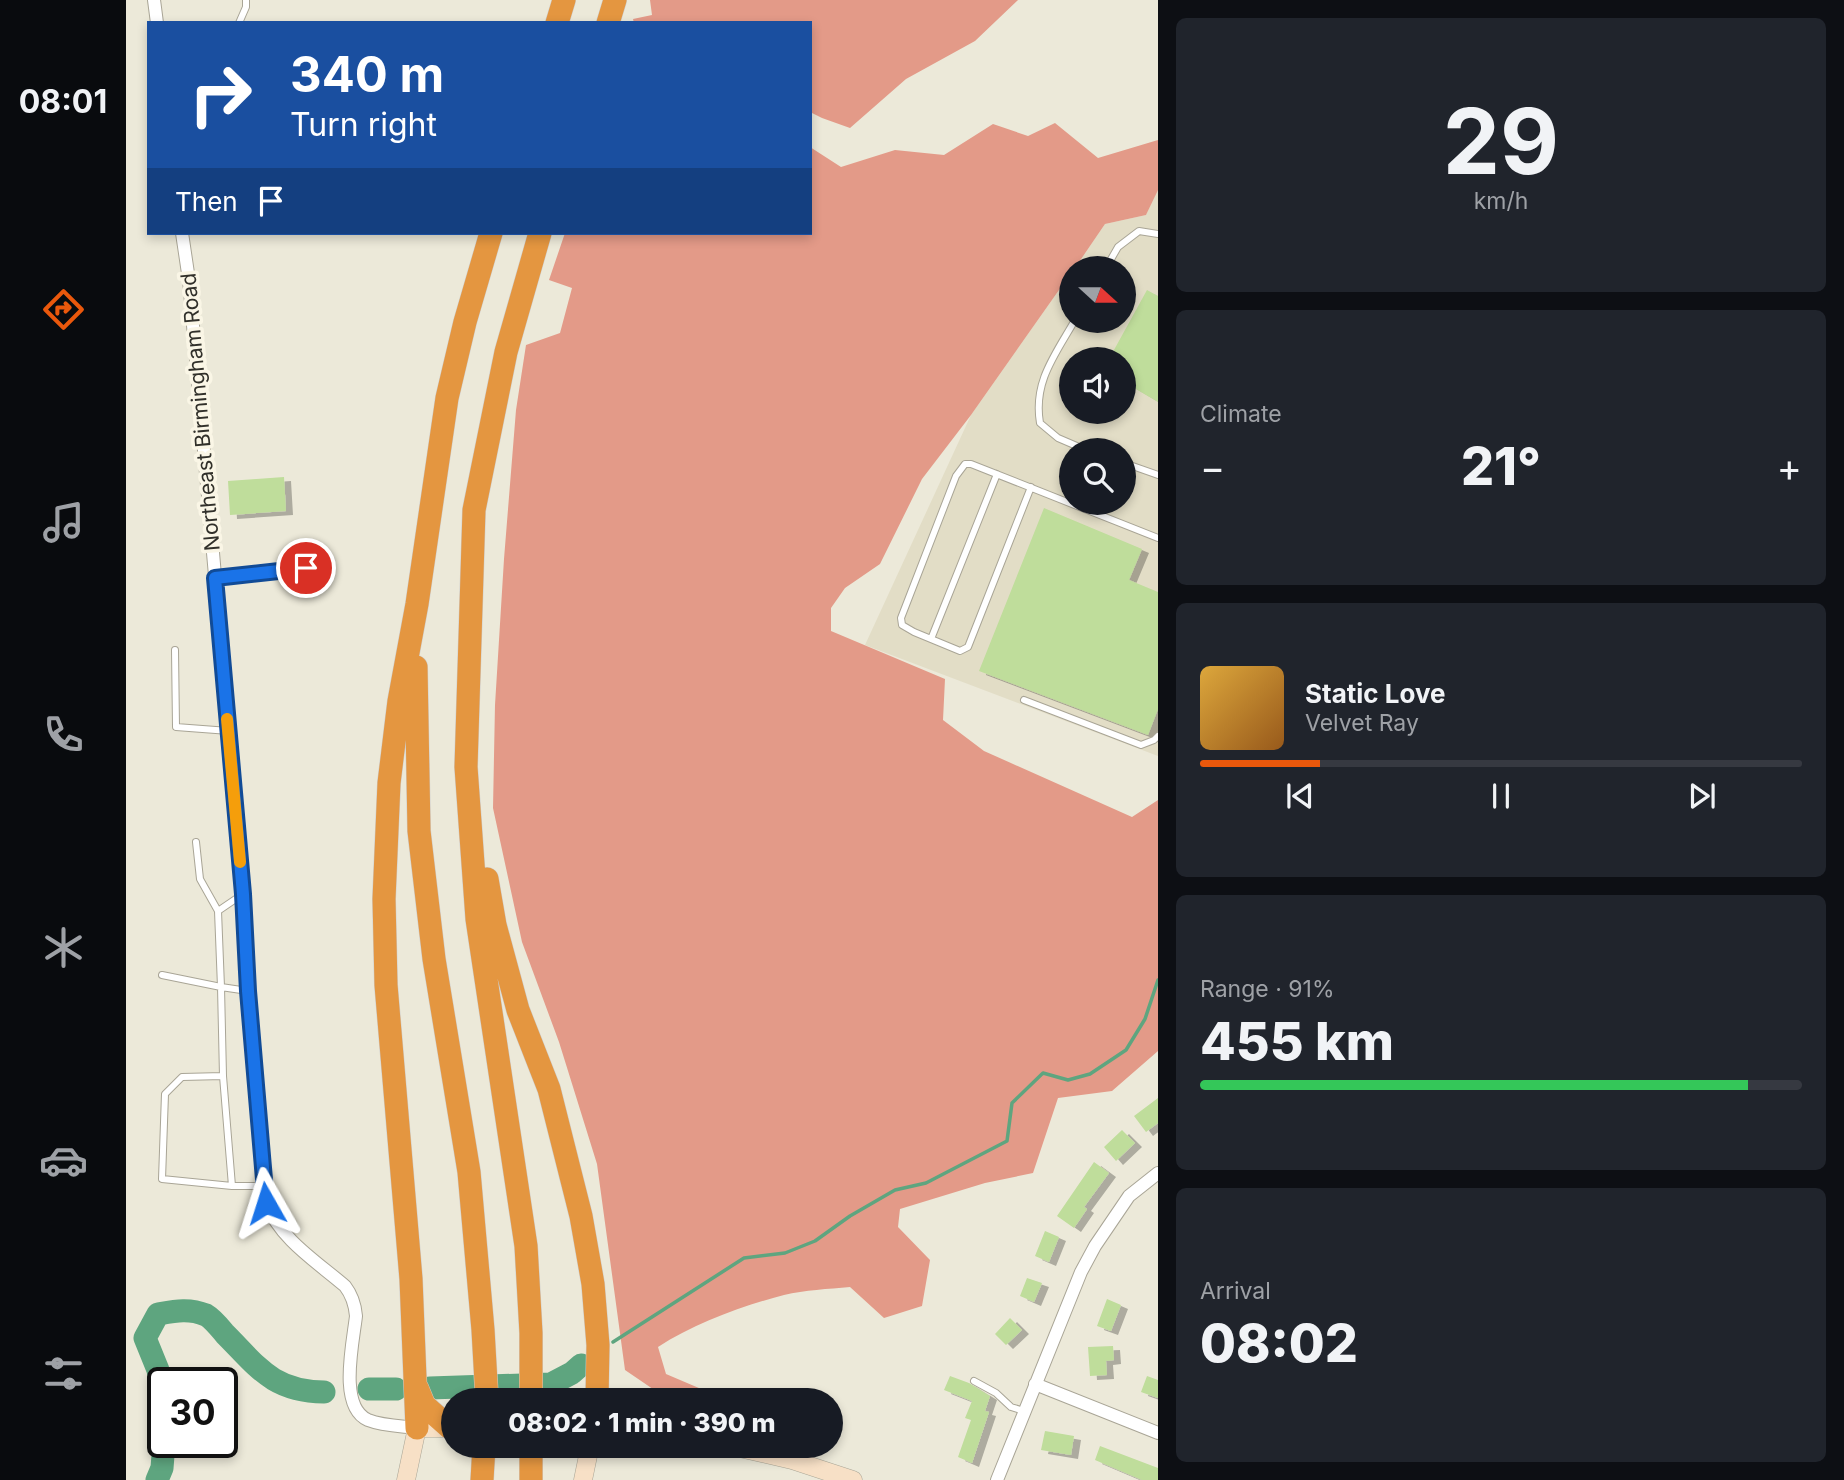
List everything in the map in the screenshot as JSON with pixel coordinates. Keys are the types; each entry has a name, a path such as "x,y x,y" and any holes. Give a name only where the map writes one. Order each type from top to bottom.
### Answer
{"highway":[{"path":"558,21 564,0"},
{"path":"609,21 615,0"},
{"path":"417,1427 411,1279 389,1034 384,899 390,783 399,701 417,604 447,398 465,322 490,235"},
{"path":"531,1388 526,1247 477,919 466,768 474,510 506,352 539,235"},
{"path":"417,604 419,831 434,959 469,1172 486,1388"},
{"path":"466,768 495,925 518,1010 549,1089 581,1216 595,1308 597,1388"},
{"path":"416,1385 424,1405 441,1419"}],"main road":[{"path":"406,1480 417,1427 441,1428"},
{"path":"583,1480 588,1458"},
{"path":"783,1458 853,1480"}],"street":[{"path":"155,0 157,21"},
{"name":"Northeast Birmingham Road","path":"182,235 229,731 266,1203 276,1225 289,1239 351,1293 356,1316 351,1403 361,1416 368,1420 417,1427"},
{"path":"997,1480 1069,1297 1095,1246 1129,1196 1158,1173"},
{"path":"1035,1384 1158,1433"}],"lane":[{"path":"240,21 246,0"},
{"path":"1113,256 1118,247 1139,231 1158,234"},
{"path":"1059,438 1040,423 1037,404 1040,386 1068,333"},
{"path":"1031,488 968,647 960,651 902,625 901,618 956,476 965,464 971,464 1158,538"},
{"path":"1136,467 1158,475"},
{"path":"931,639 997,474"},
{"path":"215,578 306,568"},
{"path":"175,650 176,727 229,731"},
{"path":"1024,700 1141,745 1158,736"},
{"path":"196,842 200,879 218,911 223,1076 232,1186"},
{"path":"218,911 243,894"},
{"path":"162,975 248,991"},
{"path":"223,1076 182,1077 165,1094 162,1179 232,1186 265,1186"},
{"path":"974,1381 996,1393 1011,1407 1024,1411"}],"shaded area":[{"path":"650,0 1018,0 975,41 906,79 850,128 812,113 812,21 634,21 652,15"},
{"path":"1055,123 1098,158 1158,140 1158,190 1146,215 1105,224 1083,256 1059,256 1059,290 971,415 922,479 880,564 845,588 831,608 831,631 945,679 943,720 984,751 1132,817 1158,800 1158,1051 1112,1091 1058,1098 1033,1173 985,1183 900,1209 898,1227 930,1260 922,1306 884,1318 850,1287 792,1293 768,1299 703,1323 658,1347 666,1374 699,1388 651,1388 625,1370 597,1164 559,1042 522,942 493,808 495,705 504,559 516,410 526,345 560,333 572,288 549,280 564,235 812,235 812,148 841,167 895,150 944,155 993,124 1028,136"},
{"path":"1158,189 1158,756 865,645 971,415 1059,290 1059,333 1136,333 1136,256 1083,256 1105,224 1146,215"}],"building":[{"path":"1147,290 1158,296 1158,402 1136,389 1136,347 1116,347 1123,333 1136,333 1136,310"},
{"path":"284,477 286,511 230,515 228,481"},
{"path":"1044,508 1142,549 1129,580 1158,592 1158,709 1148,735 979,671"},
{"path":"1158,1098 1158,1123 1146,1132 1134,1116"},
{"path":"1122,1130 1135,1143 1116,1161 1104,1147"},
{"path":"1094,1162 1109,1173 1084,1207 1087,1209 1074,1228 1057,1216"},
{"path":"1045,1231 1059,1237 1049,1262 1035,1256"},
{"path":"1027,1278 1042,1283 1034,1302 1020,1296"},
{"path":"1107,1299 1121,1305 1111,1331 1097,1326"},
{"path":"1010,1318 1022,1330 1006,1345 995,1334"},
{"path":"1113,1346 1114,1360 1106,1361 1107,1375 1090,1376 1088,1347"},
{"path":"950,1376 969,1383 990,1396 985,1411 989,1412 972,1463 958,1457 971,1420 965,1418 972,1401 944,1390"},
{"path":"1147,1376 1158,1380 1158,1398 1141,1392"},
{"path":"1045,1431 1074,1436 1071,1455 1041,1450"},
{"path":"1100,1446 1158,1468 1158,1480 1142,1480 1095,1460"}],"waterway":[{"path":"613,1342 744,1258 785,1253 815,1241 850,1216 895,1190 926,1183 1007,1141 1012,1103 1043,1073 1068,1080 1090,1074 1126,1050 1145,1019 1158,980"},
{"path":"157,1367 145,1338 158,1314 194,1311 214,1321 267,1375 291,1387 324,1392"},
{"path":"430,1388 551,1384 581,1365"},
{"path":"369,1389 396,1389"},
{"path":"157,1480 163,1458"}],"slow traffic":[{"path":"227,719 240,862"}],"route":[{"path":"266,1203 248,991 243,894 215,578 306,568"}]}
